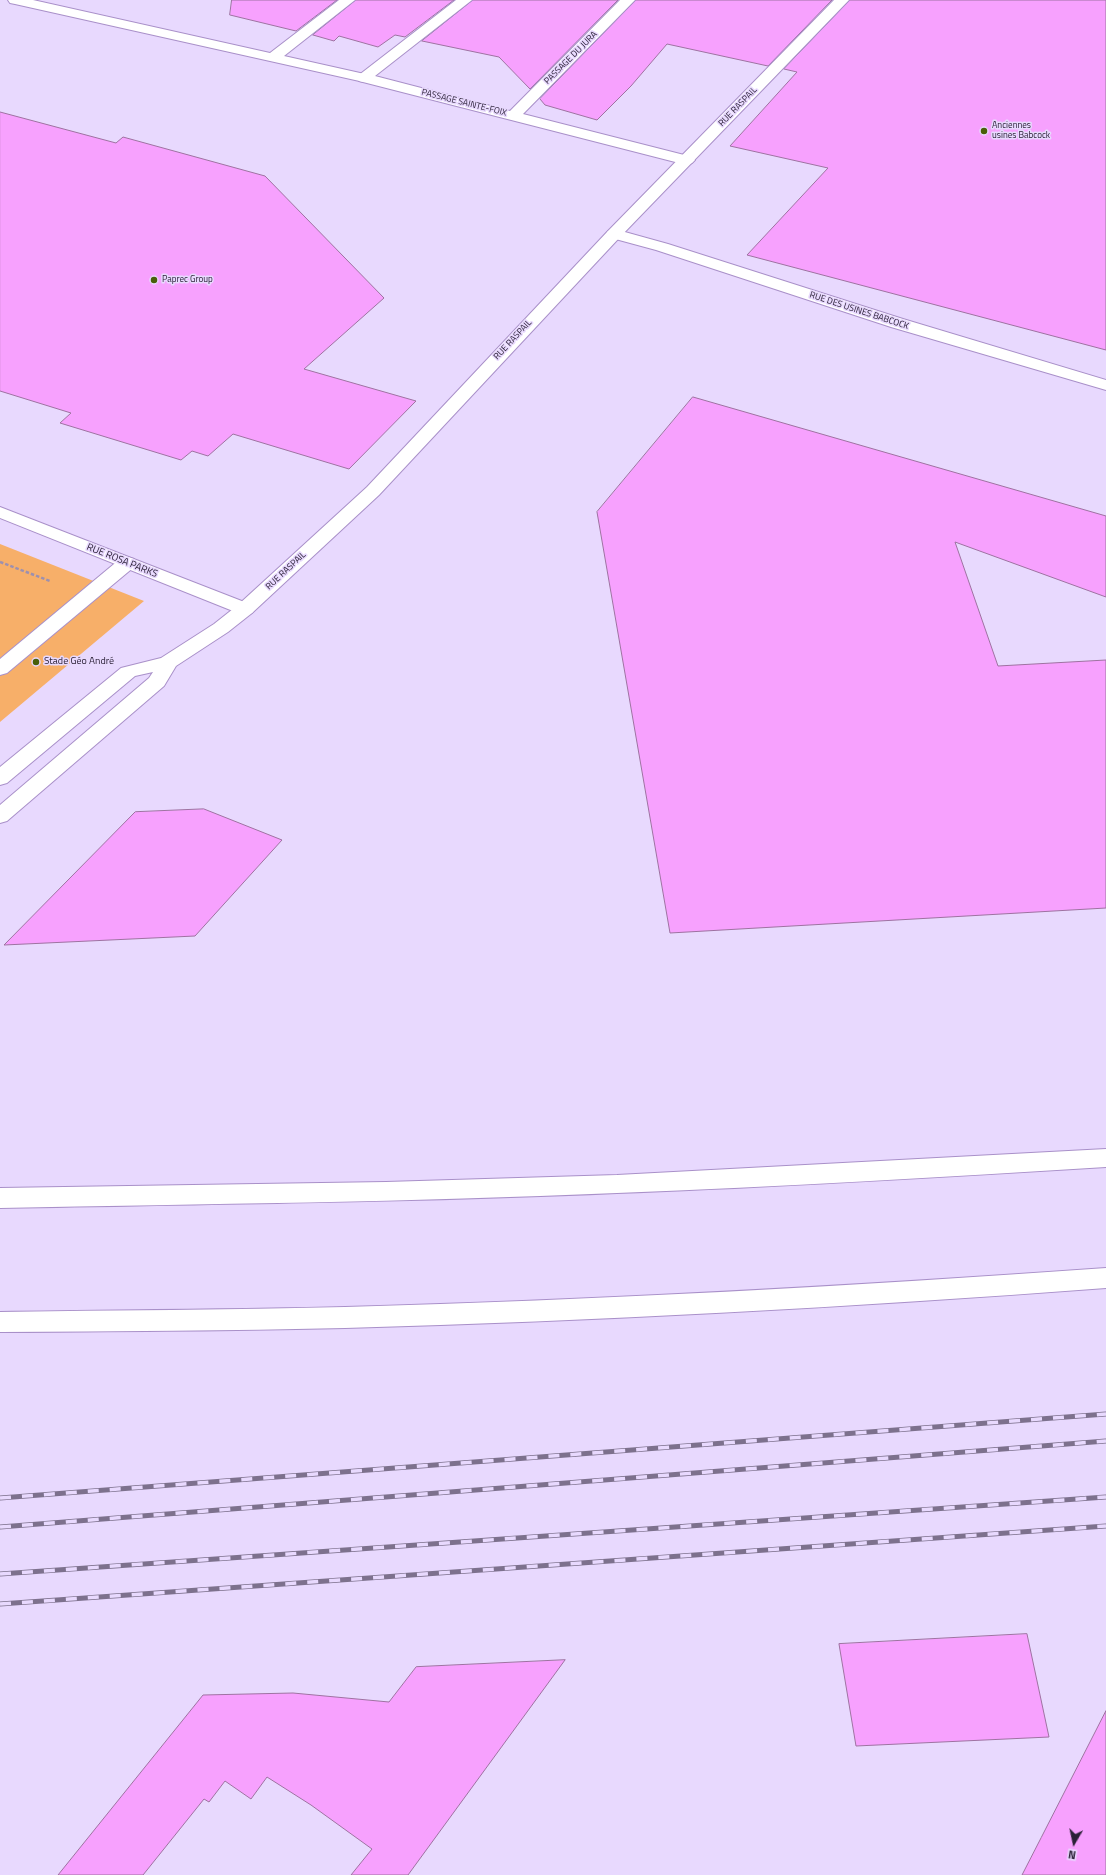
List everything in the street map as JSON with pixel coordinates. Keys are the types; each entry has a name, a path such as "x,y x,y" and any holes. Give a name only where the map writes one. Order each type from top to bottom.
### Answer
{"main road":[{"name":"PASSAGE SAINTE-FOIX","path":"15,0 364,78 687,160"},
{"path":"272,58 348,0"},
{"path":"364,78 465,0"},
{"name":"PASSAGE DU JURA","path":"513,116 628,0"},
{"name":"RUE RASPAIL","path":"168,662 221,628 245,609 372,490 614,234 842,0"},
{"name":"RUE DES USINES BABCOCK","path":"614,234 662,247 897,323 1106,385"},
{"name":"RUE ROSA PARKS","path":"0,512 245,609"},
{"path":"0,669 127,563"},
{"path":"0,778 128,672 168,662"},
{"path":"0,816 157,682 168,662"},
{"path":"0,1198 290,1194 615,1184 936,1169 1106,1158"},
{"path":"0,1322 240,1320 599,1308 953,1290 1106,1278"}],"path":[{"path":"0,562 87,596"}],"shaded area":[{"name":"Stade Géo André","path":"0,544 144,601 0,722"}],"building":[{"path":"232,0 337,0 296,31 230,15"},
{"path":"356,0 454,0 405,37 395,35 378,47 339,36 334,41 313,35"},
{"path":"473,0 618,0 530,89 499,57 422,41"},
{"path":"636,0 832,0 768,66 667,44 631,86 597,120 545,105 540,99"},
{"name":"Anciennes usines Babcock","path":"850,0 1106,0 1106,350 747,255 828,168 730,146 797,72 784,69"},
{"name":"Paprec Group","path":"0,112 116,143 123,137 265,176 384,298 304,369 416,401 349,469 233,434 208,456 192,451 181,460 60,423 71,413 0,391"},
{"path":"693,397 1106,516 1106,597 955,542 998,666 1106,660 1106,908 670,933 597,512"},
{"path":"204,809 282,840 195,936 4,945 135,812"},
{"path":"1027,1634 1049,1737 856,1746 839,1644"},
{"path":"565,1660 408,1875 351,1875 372,1849 311,1805 267,1777 251,1799 225,1781 209,1802 204,1799 143,1875 58,1875 203,1695 293,1693 389,1702 416,1667"},
{"path":"1106,1711 1106,1875 1022,1875 1041,1838"}],"railway":[{"path":"0,1498 1106,1414"},
{"path":"0,1527 1106,1441"},
{"path":"0,1574 1106,1497"},
{"path":"0,1604 1106,1526"}],"place":[{"name":"Anciennes usines Babcock","path":"984,131"},
{"name":"Paprec Group","path":"154,280"},
{"name":"Stade Géo André","path":"36,662"}]}
